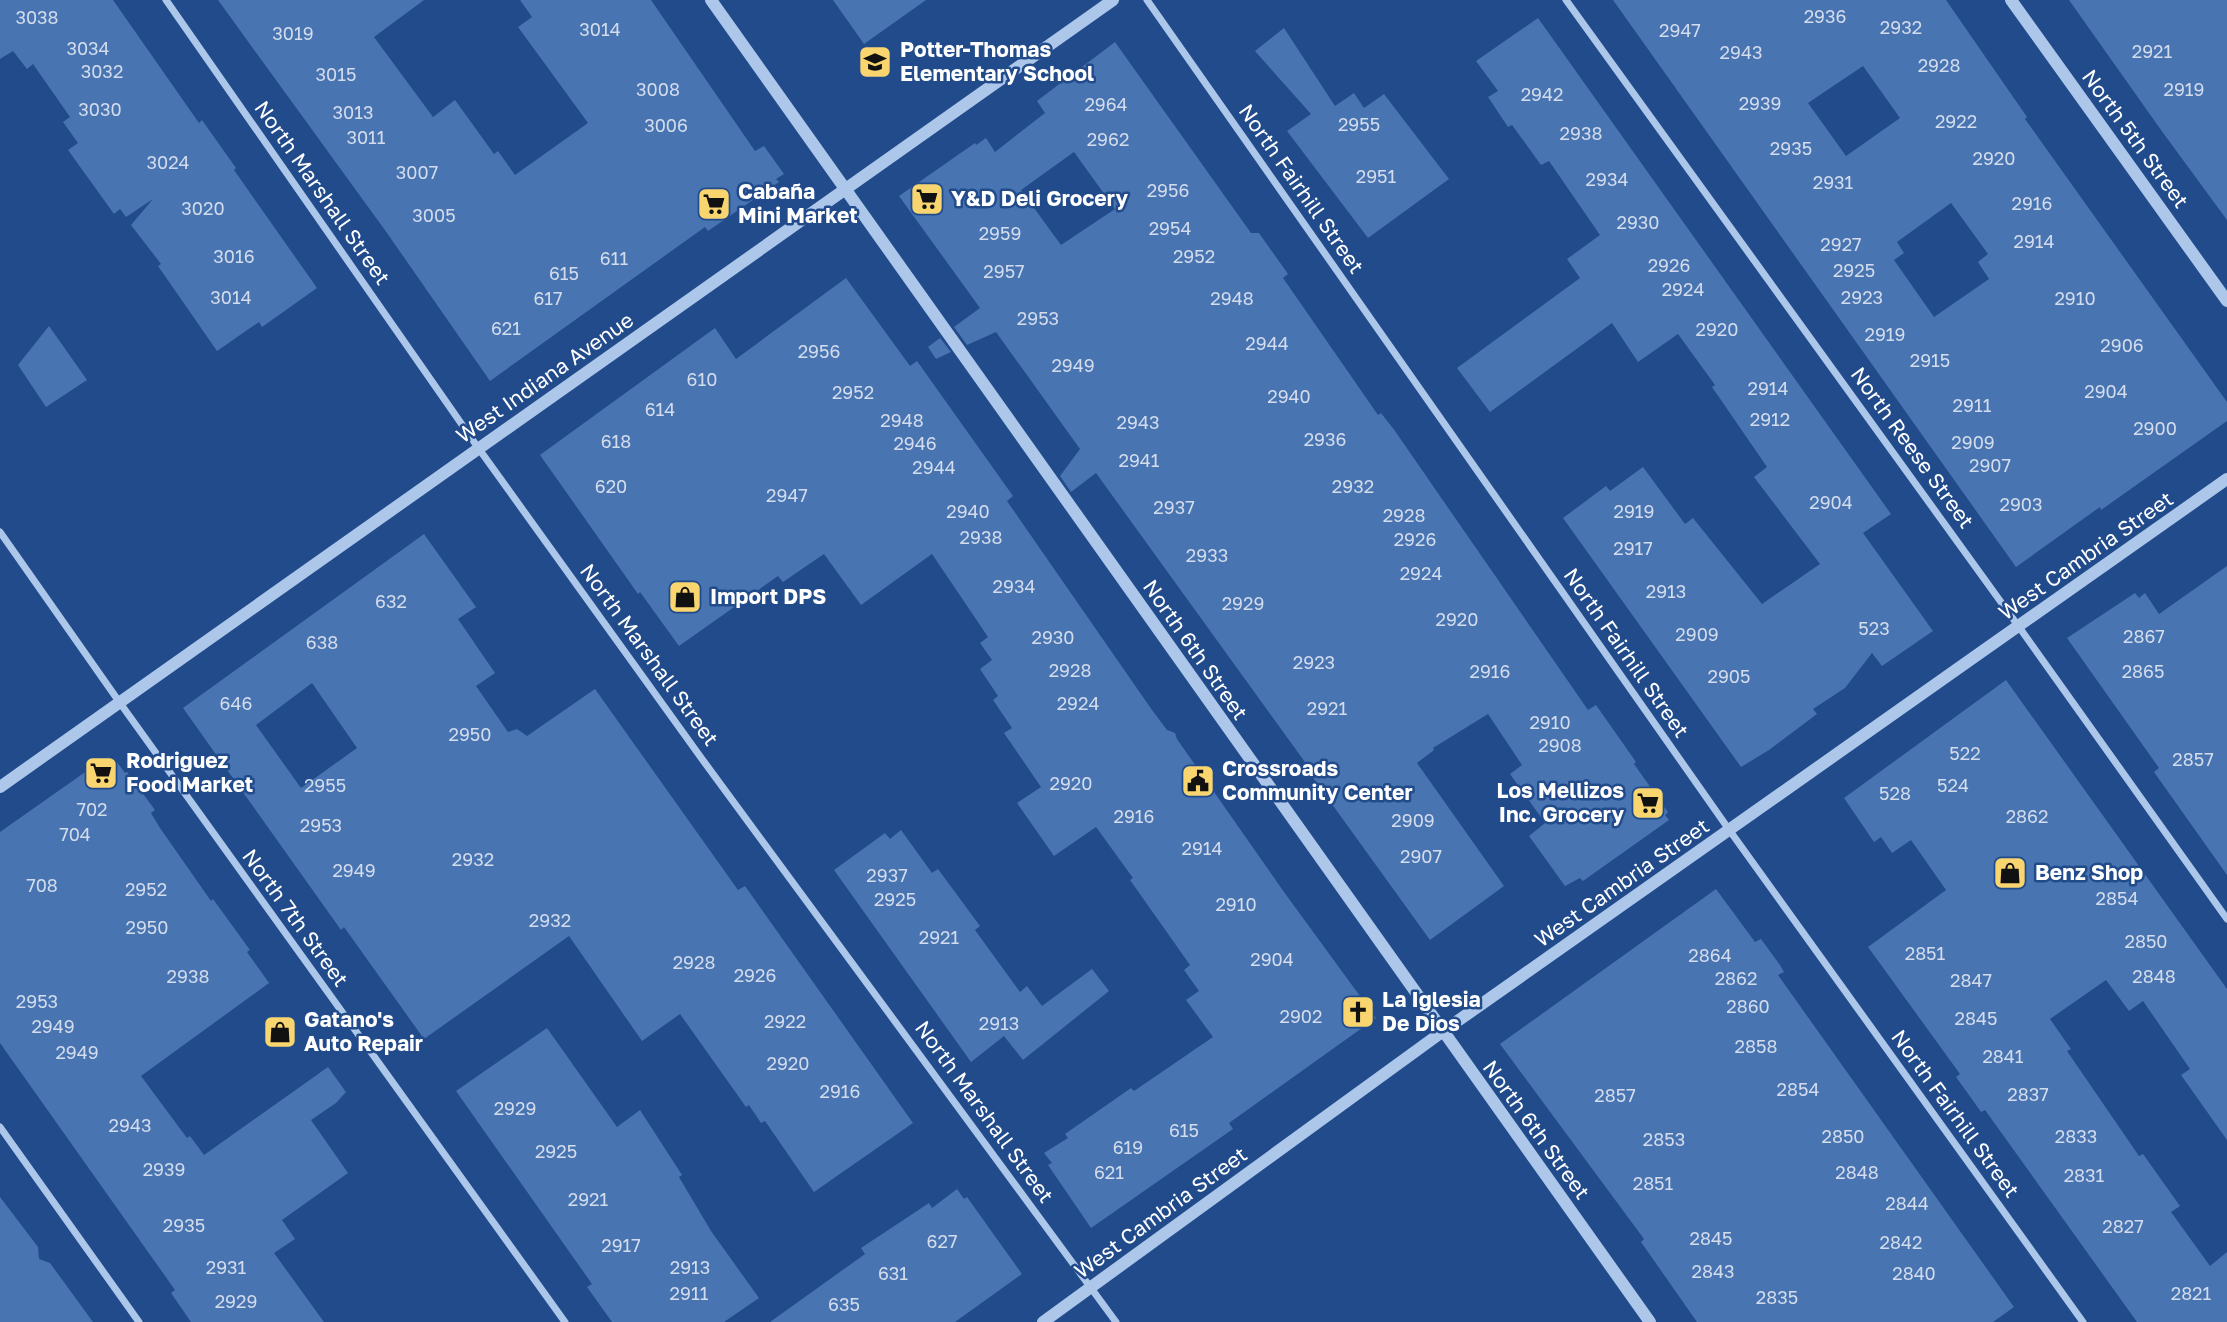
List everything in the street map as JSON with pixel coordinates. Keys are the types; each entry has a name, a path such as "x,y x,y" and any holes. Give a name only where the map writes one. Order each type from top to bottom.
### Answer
{"street":[{"name":"North Marshall Street","path":"166,0 479,449 710,770 1116,1322"},
{"name":"North 6th Street","path":"710,0 1650,1322"},
{"name":"West Indiana Avenue","path":"0,787 1113,0"},
{"name":"North Fairhill Street","path":"1147,0 1730,831 2083,1322"},
{"name":"North Reese Street","path":"1566,0 2227,919"},
{"name":"North 5th Street","path":"2011,0 2227,301"},
{"name":"West Cambria Street","path":"1043,1322 1442,1032 2227,479"},
{"name":"North 7th Street","path":"0,532 565,1322"},
{"path":"0,1128 139,1322"}],"building":[{"path":"0,0 113,0 199,123 202,120 236,168 234,170 317,288 262,327 259,322 217,351 158,266 161,264 131,225 153,199 126,217 120,209 114,214 68,150 78,143 63,122 70,117 33,64 27,69 13,51 0,59"},
{"path":"218,0 424,0 374,37 433,117 455,100 494,154 498,151 515,175 588,123 518,27 532,17 520,0 651,0 755,151 764,146 784,174 776,179 779,182 708,231 705,227 490,381 387,233"},
{"name":"Potter-Thomas Elementary School","path":"833,0 926,0 864,44"},
{"path":"1613,0 1946,0 2027,117 2025,119 2227,402 2227,421 2016,567","holes":["1863,66 1900,118 1846,156 1808,103","1951,203 1988,254 1978,262 1989,279 1934,317 1894,260 1904,253 1897,242"]},
{"path":"2069,0 2227,0 2227,220 2161,130"},
{"path":"1538,18 1891,514 1863,533 1933,631 1882,666 1872,653 1845,688 1813,709 1817,714 1741,767 1563,518 1606,486 1610,491 1643,467 1685,524 1693,518 1762,604 1820,564 1754,477 1767,467 1712,387 1715,385 1678,334 1638,362 1612,323 1490,412 1457,368 1580,278 1567,259 1600,235 1549,161 1541,165 1512,125 1508,127 1488,97 1498,91 1476,61"},
{"path":"1284,28 1335,106 1354,93 1364,108 1384,94 1449,179 1368,238 1287,131 1311,114 1255,51"},
{"path":"1115,42 1251,233 1259,233 1288,274 1283,278 1378,415 1381,413 1395,431 1588,710 1596,705 1668,812 1665,815 1669,820 1583,881 1580,878 1565,886 1529,836 1545,823 1510,774 1522,765 1488,714 1433,748 1434,750 1417,763 1504,886 1430,940 1096,473 1071,492 1060,476 1080,449 996,332 967,345 954,327 980,308 899,196 975,143 976,145 986,138 995,152 1045,113 1037,101","holes":["1074,152 1115,209 1061,245 1021,190"]},
{"path":"846,278 910,366 917,361 1013,496 1007,501 1152,710 1167,730 1175,733 1284,892 1376,1018 1229,1123 1233,1129 1091,1228 1048,1165 1052,1163 1044,1153 1068,1138 1065,1134 1131,1088 1134,1091 1213,1037 1186,1000 1199,991 1184,970 1190,965 1096,827 1054,856 1017,803 1041,787 1004,733 1012,728 993,700 998,696 980,669 992,660 980,643 988,637 932,554 861,605 824,554 783,582 778,576 679,646 640,592 638,594 540,455 715,328 736,359"},
{"path":"49,326 87,380 46,407 18,365"},
{"path":"940,338 951,352 936,359 928,347"},
{"path":"424,534 476,607 458,619 495,673 476,686 508,732 517,729 527,736 595,689 738,890 745,886 913,1123 814,1192 765,1121 761,1123 749,1105 746,1107 680,1014 642,1041 569,936 424,1039 344,927 341,930 183,708","holes":["312,683 357,748 301,788 256,725"]},
{"path":"2227,566 2227,875 2154,772 2159,768 2067,638 2135,593 2139,598 2145,593 2159,614"},
{"path":"2006,680 2227,989 2227,1140 2181,1075 2190,1069 2143,1001 2129,1011 2106,980 2050,1019 2071,1049 2067,1051 2139,1156 2143,1154 2180,1206 2171,1212 2210,1266 2227,1252 2227,1322 2137,1322 1985,1110 1981,1112 1956,1077 1960,1074 1868,947 1946,890 1911,840 1892,853 1881,837 1874,842 1844,798"},
{"path":"108,756 111,760 114,758 125,773 127,772 155,810 151,813 160,828 211,901 213,899 250,950 247,952 269,983 141,1076 187,1138 190,1136 204,1155 328,1067 346,1092 336,1103 311,1120 348,1173 282,1220 295,1239 274,1253 324,1322 191,1322 171,1293 175,1290 0,1043 0,832"},
{"path":"901,830 932,873 938,869 980,926 975,930 1020,992 1027,986 1042,1006 1092,969 1109,991 1023,1060 1004,1036 971,1062 834,870 885,833 890,839"},
{"path":"1716,889 1755,942 1761,939 1780,965 1784,972 1778,975 2014,1307 1993,1322 1697,1322 1641,1242 1644,1239 1500,1044"},
{"path":"547,1028 617,1127 640,1110 682,1175 679,1177 711,1231 759,1298 724,1322 612,1322 587,1287 592,1284 456,1091"},
{"path":"957,1189 964,1199 967,1197 1022,1274 955,1322 770,1322 865,1254 861,1248 929,1203 932,1208"},
{"path":"0,1197 38,1247 39,1259 50,1263 93,1322 0,1322"}],"place":[{"name":"Potter-Thomas Elementary School","path":"875,62"},
{"name":"Y&D Deli Grocery","path":"927,199"},
{"name":"Cabaña Mini Market","path":"714,204"},
{"name":"Import DPS","path":"685,597"},
{"name":"Rodriguez Food Market","path":"101,773"},
{"name":"Crossroads Community Center","path":"1198,781"},
{"name":"Los Mellizos Inc. Grocery","path":"1648,803"},
{"name":"Benz Shop","path":"2010,873"},
{"name":"La Iglesia De Dios","path":"1358,1012"},
{"name":"Gatano's Auto Repair","path":"280,1032"}]}
